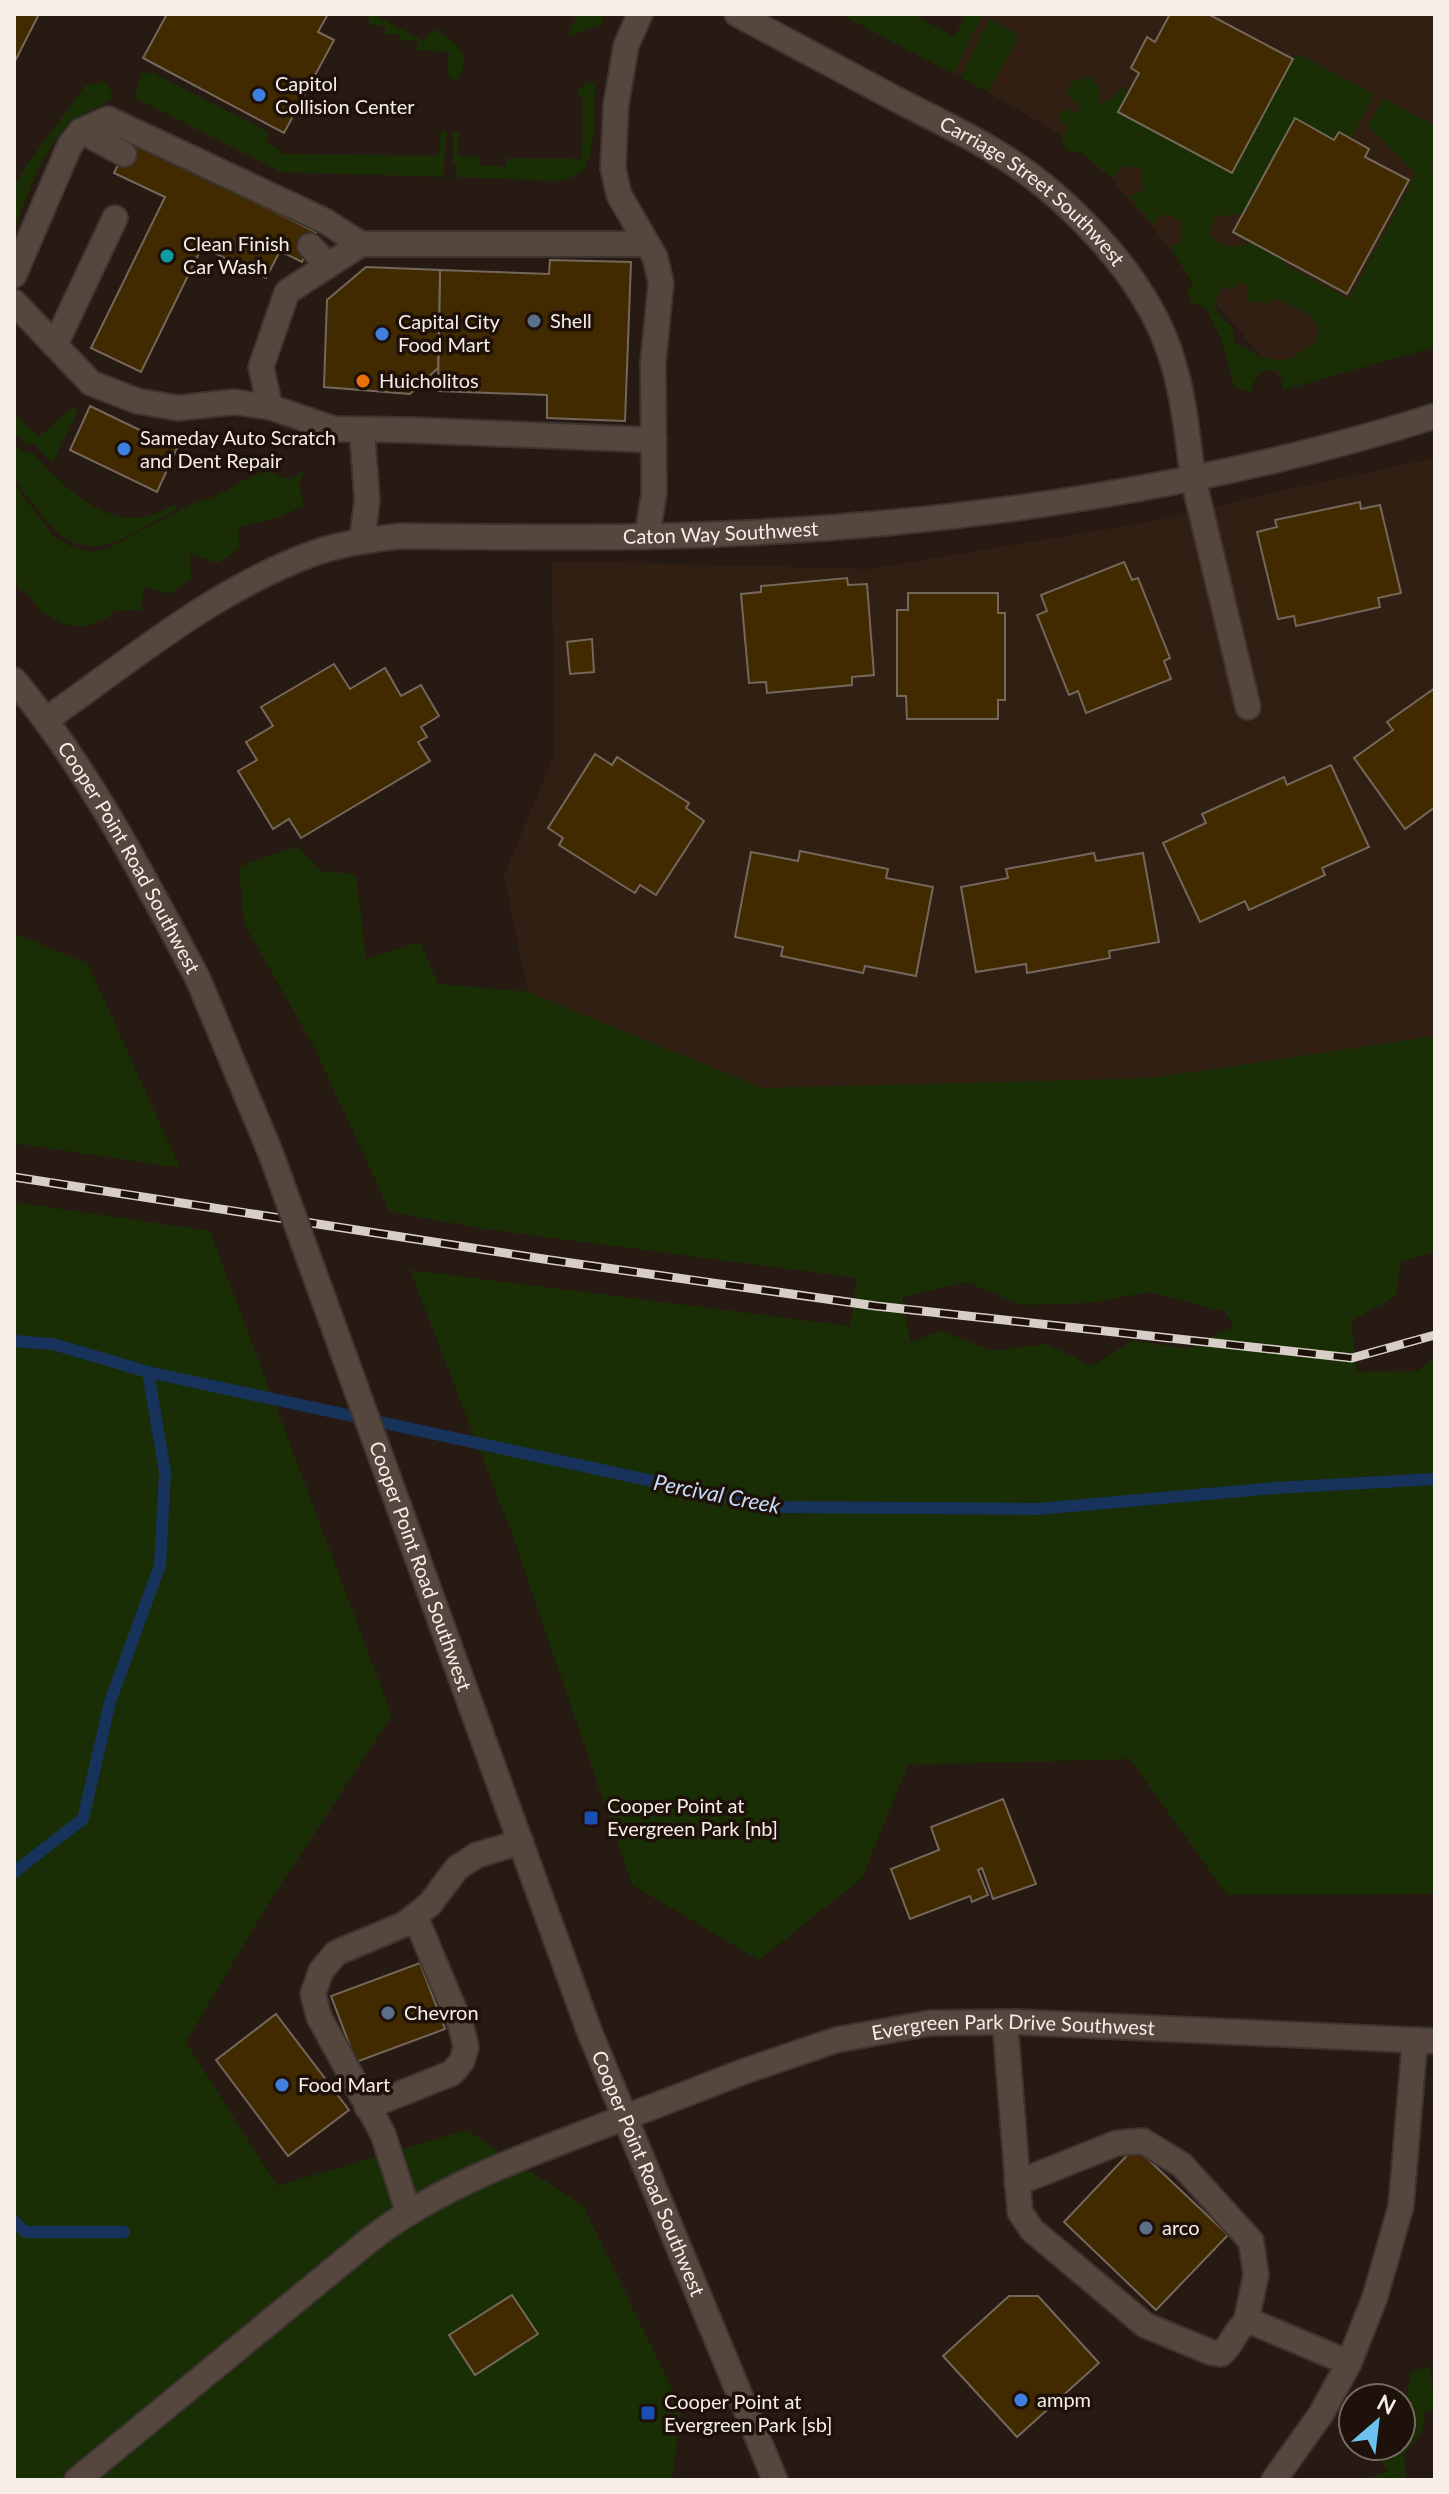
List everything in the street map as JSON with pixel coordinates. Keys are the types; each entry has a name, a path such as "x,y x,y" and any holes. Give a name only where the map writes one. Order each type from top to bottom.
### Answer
{"street":[{"path":"640,14 623,61 616,105 613,168 619,195 655,257 661,283 653,363 654,493 647,537"},
{"name":"Carriage Street Southwest","path":"737,14 995,151 1041,184 1084,222 1114,255 1139,291 1169,350 1185,407 1193,478 1248,707"},
{"path":"14,275 70,145 81,131 108,119 312,214 361,244 647,244"},
{"path":"81,131 124,154"},
{"path":"55,345 115,218"},
{"path":"270,407 261,367 287,292 361,244"},
{"path":"310,246 328,265"},
{"path":"14,302 91,383 137,401 178,408 234,402 270,407 334,429 654,440"},
{"name":"Caton Way Southwest","path":"47,719 210,602 263,573 320,551 362,541 401,536 647,537 788,530 975,514 1193,478 1383,433 1435,416"},
{"path":"362,430 367,500 362,541"},
{"name":"Cooper Point Road Southwest","path":"14,680 47,719 108,814 198,979 271,1154 590,2033 775,2480"},
{"path":"408,2211 383,2134 319,2017 313,1994 321,1971 336,1953 379,1936 415,1916 430,1904 457,1868 518,1836"},
{"path":"367,2107 452,2073 462,2061 466,2047 461,2026 415,1916"},
{"path":"1005,2022 1017,2183 1020,2212 1032,2230 1145,2325 1221,2354 1246,2322 1256,2275 1251,2241 1182,2165 1143,2141 1117,2143 1017,2183"},
{"name":"Evergreen Park Drive Southwest","path":"77,2480 408,2211 449,2189 626,2117 836,2040 930,2023 1005,2022 1425,2040 1401,2206 1375,2297 1349,2363 1321,2414 1274,2480"},
{"path":"1246,2322 1349,2363"}],"shaded area":[{"path":"978,14 1435,14 1435,337 1284,384 1089,152 949,69"},
{"path":"1435,458 1435,1036 1153,1078 763,1088 528,992 504,876 554,755 552,561 870,569 1155,521"}],"green space":[{"path":"353,14 372,14 424,41 429,32 437,30 461,50 464,63 458,80 450,78 447,73 449,52 417,50 417,41 400,40 401,35 385,34 385,26 369,24 369,18"},
{"path":"578,14 605,14 602,23 567,37"},
{"path":"840,14 912,14 955,37 966,14 983,14 953,74"},
{"path":"989,19 1015,33 1018,39 988,92 961,78"},
{"path":"1300,55 1374,94 1351,139 1339,132 1334,140 1295,119 1243,213 1215,217 1210,233 1223,245 1253,243 1283,260 1282,263 1349,299 1416,174 1368,126 1383,98 1435,126 1435,165 1431,166 1435,178 1435,347 1283,390 1280,374 1272,369 1257,377 1251,392 1235,388 1220,337 1205,307 1192,303 1187,292 1193,284 1170,247 1182,241 1182,221 1166,214 1157,218 1155,227 1128,196 1143,190 1141,169 1123,165 1112,179 1081,152 1066,151 1061,137 1069,127 1062,125 1059,114 1065,108 1079,114 1080,108 1067,94 1071,82 1090,77 1099,86 1100,103 1114,98 1121,86 1128,93 1118,112","holes":["1241,282 1247,286 1248,301 1267,303 1278,299 1311,316 1319,329 1315,342 1291,358 1281,360 1260,357 1238,345 1234,340 1233,328 1220,316 1213,303 1218,298 1220,286 1231,290"]},
{"path":"141,73 153,73 269,132 265,140 284,154 439,156 440,133 447,130 443,177 281,172 135,98"},
{"path":"106,82 114,97 75,119 55,140 38,170 14,229 14,186 27,165 85,86"},
{"path":"587,82 592,82 595,87 594,129 588,161 578,174 556,181 456,177 453,131 459,132 458,156 480,157 480,165 506,167 507,158 582,159 583,101 577,92"},
{"path":"73,407 78,411 52,463 32,442 28,445 14,433 14,413 38,437"},
{"path":"14,444 26,453 30,451 83,500 116,516 133,518 154,514 174,505 177,509 139,531 104,545 88,546 72,542 55,530 18,484 13,468"},
{"path":"270,470 279,477 290,479 304,471 300,488 305,505 277,518 238,527 240,548 218,563 190,554 191,579 170,594 144,587 141,610 115,611 105,619 85,626 66,625 42,612 25,591 19,590 14,571 14,484 53,536 72,547 92,552 109,548 194,503 214,497"},
{"path":"297,846 321,871 356,874 366,959 420,942 438,984 528,992 763,1088 1153,1078 1435,1036 1435,1252 1401,1261 1396,1296 1351,1321 1357,1372 1418,1371 1435,1355 1435,1894 1227,1895 1130,1759 908,1765 862,1878 759,1960 632,1885 515,1542 410,1270 850,1326 857,1278 486,1229 390,1212 314,1047 244,923 239,867","holes":["967,1282 1021,1305 1090,1303 1150,1292 1225,1312 1234,1326 1186,1349 1133,1340 1092,1366 1046,1344 993,1351 941,1331 910,1342 902,1297"]},
{"path":"14,933 88,964 180,1168 14,1143"},
{"path":"14,1202 210,1231 392,1716 270,1901 186,2042 277,2186 467,2130 583,2206 681,2407 672,2480 14,2480"},
{"path":"1430,2366 1435,2409 1424,2413 1422,2430 1417,2438 1417,2382 1409,2382 1410,2372"},
{"path":"1382,2462 1405,2462 1406,2480 1365,2480 1388,2471"}],"building":[{"path":"14,14 39,14 14,63"},
{"name":"Capitol Collision Center","path":"167,14 328,14 318,32 334,40 284,133 143,58"},
{"path":"1170,14 1208,14 1293,59 1232,173 1118,112 1139,73 1131,68 1147,37 1155,42"},
{"path":"1295,118 1334,140 1339,132 1369,149 1365,157 1409,180 1347,294 1233,232"},
{"name":"Clean Finish Car Wash","path":"130,141 316,232 302,262 280,251 266,278 202,247 141,372 91,348 165,197 114,173"},
{"name":"Shell","path":"550,260 631,262 625,421 547,418 547,395 438,391 440,270 549,274"},
{"name":"Capital City Food Mart","path":"366,267 440,270 438,368 410,394 324,387 327,300"},
{"name":"Sameday Auto Scratch and Dent Repair","path":"90,406 177,448 157,492 70,450"},
{"path":"1360,502 1361,509 1380,505 1401,593 1378,598 1380,607 1296,626 1294,616 1278,619 1257,532 1277,527 1275,520"},
{"path":"1124,562 1132,580 1138,578 1170,658 1164,661 1171,679 1086,713 1078,691 1069,695 1037,615 1047,611 1041,595"},
{"path":"847,578 848,585 867,584 874,675 852,677 852,685 767,693 766,682 749,683 741,594 761,592 761,586"},
{"path":"908,593 998,593 998,613 1005,613 1005,700 998,700 998,719 907,719 906,696 897,696 897,610 908,610"},
{"path":"592,639 594,672 570,674 567,642"},
{"path":"334,664 350,689 385,668 401,696 421,685 439,716 421,727 427,737 418,742 430,761 301,838 289,819 273,829 238,771 257,760 246,742 273,726 261,707"},
{"path":"1435,688 1435,807 1405,829 1354,758 1393,730 1387,722"},
{"path":"595,754 612,765 617,757 689,803 686,808 704,821 656,895 640,885 635,893 625,887 559,845 563,838 548,828"},
{"path":"1331,765 1369,847 1322,868 1325,875 1249,910 1245,901 1200,922 1163,843 1206,823 1202,814 1284,777 1287,785"},
{"path":"800,851 888,869 886,878 933,887 916,976 865,966 863,973 781,956 783,947 735,937 751,852 798,861"},
{"path":"1094,853 1096,861 1143,853 1159,942 1109,951 1110,958 1027,973 1026,964 976,972 961,887 1008,878 1006,869"},
{"path":"1003,1799 1036,1884 993,1899 982,1868 978,1870 988,1895 972,1902 970,1896 910,1919 891,1869 939,1850 931,1827"},
{"name":"Chevron","path":"420,1963 445,2029 356,2062 331,1996"},
{"name":"Food Mart","path":"276,2014 349,2110 288,2156 216,2060"},
{"name":"arco","path":"1135,2147 1228,2235 1156,2310 1064,2222"},
{"path":"512,2295 538,2334 475,2375 449,2335"},
{"name":"ampm","path":"1009,2296 1038,2296 1099,2363 1017,2437 943,2356"}],"waterway":[{"name":"Percival Creek","path":"14,1341 53,1344 148,1372 773,1507 1037,1509 1274,1488 1435,1479"},
{"path":"14,1872 83,1819 110,1702 160,1565 165,1472 148,1372"},
{"path":"14,2221 25,2232 124,2232"}],"railway":[{"path":"14,1177 550,1260 876,1306 1352,1358 1435,1335"}],"place":[{"name":"Capitol Collision Center","path":"259,95"},
{"name":"Clean Finish Car Wash","path":"167,256"},
{"name":"Shell","path":"534,321"},
{"name":"Capital City Food Mart","path":"382,334"},
{"name":"Huicholitos","path":"363,381"},
{"name":"Sameday Auto Scratch and Dent Repair","path":"124,449"},
{"name":"Cooper Point at Evergreen Park [nb]","path":"591,1818"},
{"name":"Chevron","path":"388,2013"},
{"name":"Food Mart","path":"282,2085"},
{"name":"arco","path":"1146,2228"},
{"name":"ampm","path":"1021,2400"},
{"name":"Cooper Point at Evergreen Park [sb]","path":"648,2413"}]}
